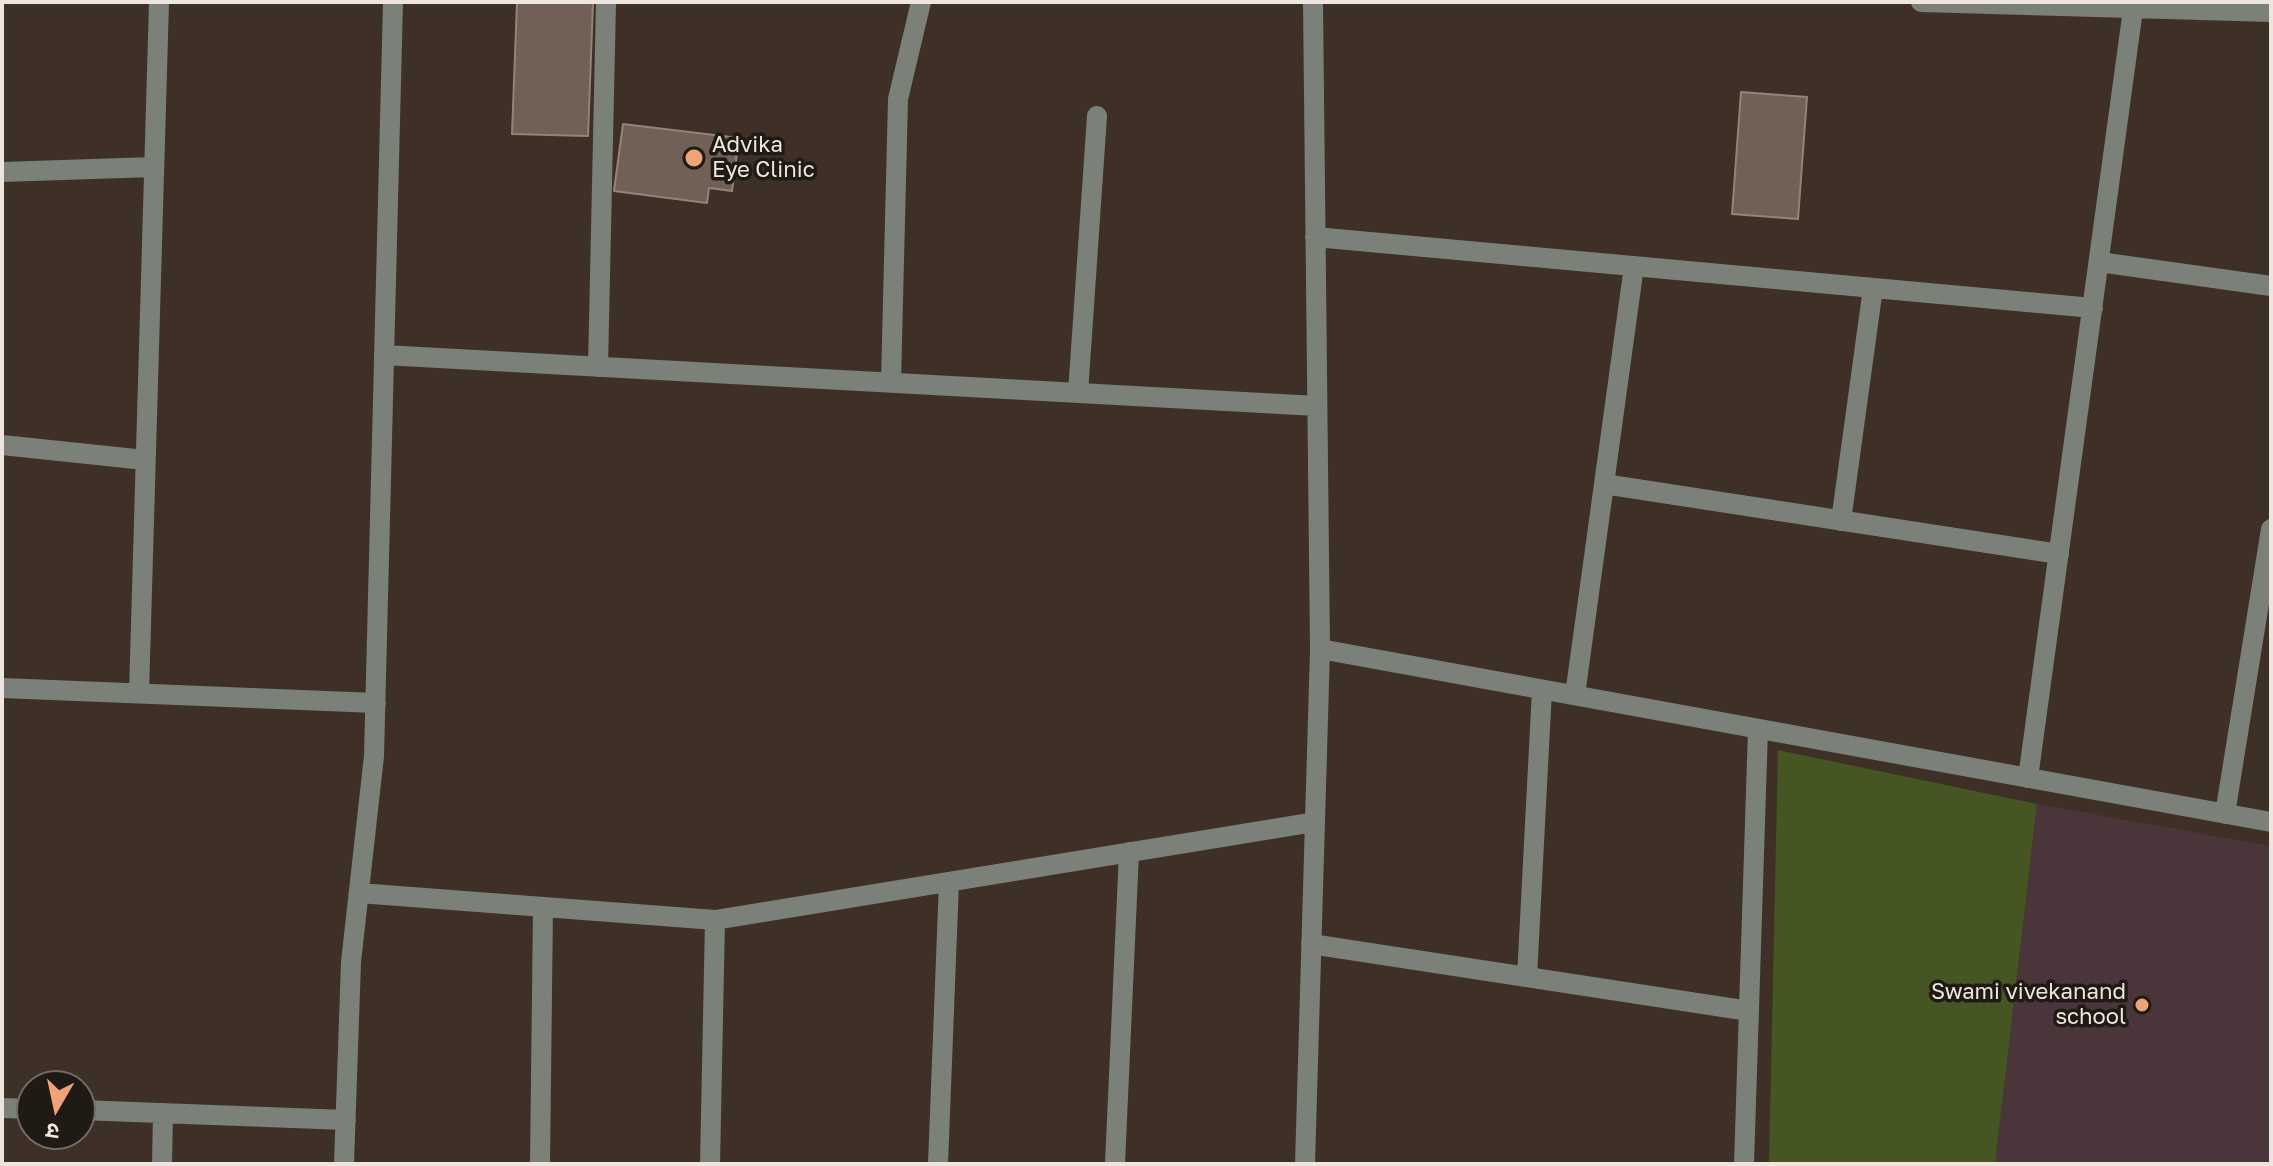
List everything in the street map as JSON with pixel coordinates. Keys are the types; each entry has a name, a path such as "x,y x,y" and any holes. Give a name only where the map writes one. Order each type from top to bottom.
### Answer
{"street":[{"path":"139,693 159,2"},
{"path":"344,1164 351,962 374,756 393,2"},
{"path":"598,367 606,2"},
{"path":"891,382 898,99 921,2"},
{"path":"1305,1164 1320,649 1313,2"},
{"path":"1921,2 2134,5 2271,12"},
{"path":"2028,778 2134,5"},
{"path":"1078,393 1097,116"},
{"path":"2,172 153,167"},
{"path":"1315,237 2093,308"},
{"path":"2099,262 2271,286"},
{"path":"1575,695 1634,266"},
{"path":"1841,521 1873,288"},
{"path":"384,355 1317,406"},
{"path":"2,445 145,460"},
{"path":"1604,484 2059,554"},
{"path":"2225,814 2265,603 2271,529"},
{"path":"1320,649 2271,822"},
{"path":"2,688 376,703"},
{"path":"1527,977 1542,690"},
{"path":"1744,1164 1758,729"},
{"path":"359,893 715,920 1315,822"},
{"path":"1115,1164 1129,852"},
{"path":"938,1164 949,882"},
{"path":"540,1164 543,907"},
{"path":"710,1164 715,920"},
{"path":"1311,944 1749,1011"},
{"path":"96,1111 346,1120"},
{"path":"162,1164 163,1113"}],"shaded area":[{"name":"Swami vivekanand school","path":"2037,804 2271,846 2271,1164 1995,1164"}],"green space":[{"path":"1778,750 2037,804 1995,1164 1769,1164"}],"building":[{"path":"517,2 593,2 588,136 512,134"},
{"path":"1741,92 1807,97 1798,219 1732,214"},
{"path":"623,124 739,138 732,191 709,188 707,203 614,191"}],"place":[{"name":"Advika Eye Clinic","path":"694,158"},
{"name":"Swami vivekanand school","path":"2142,1005"}]}
